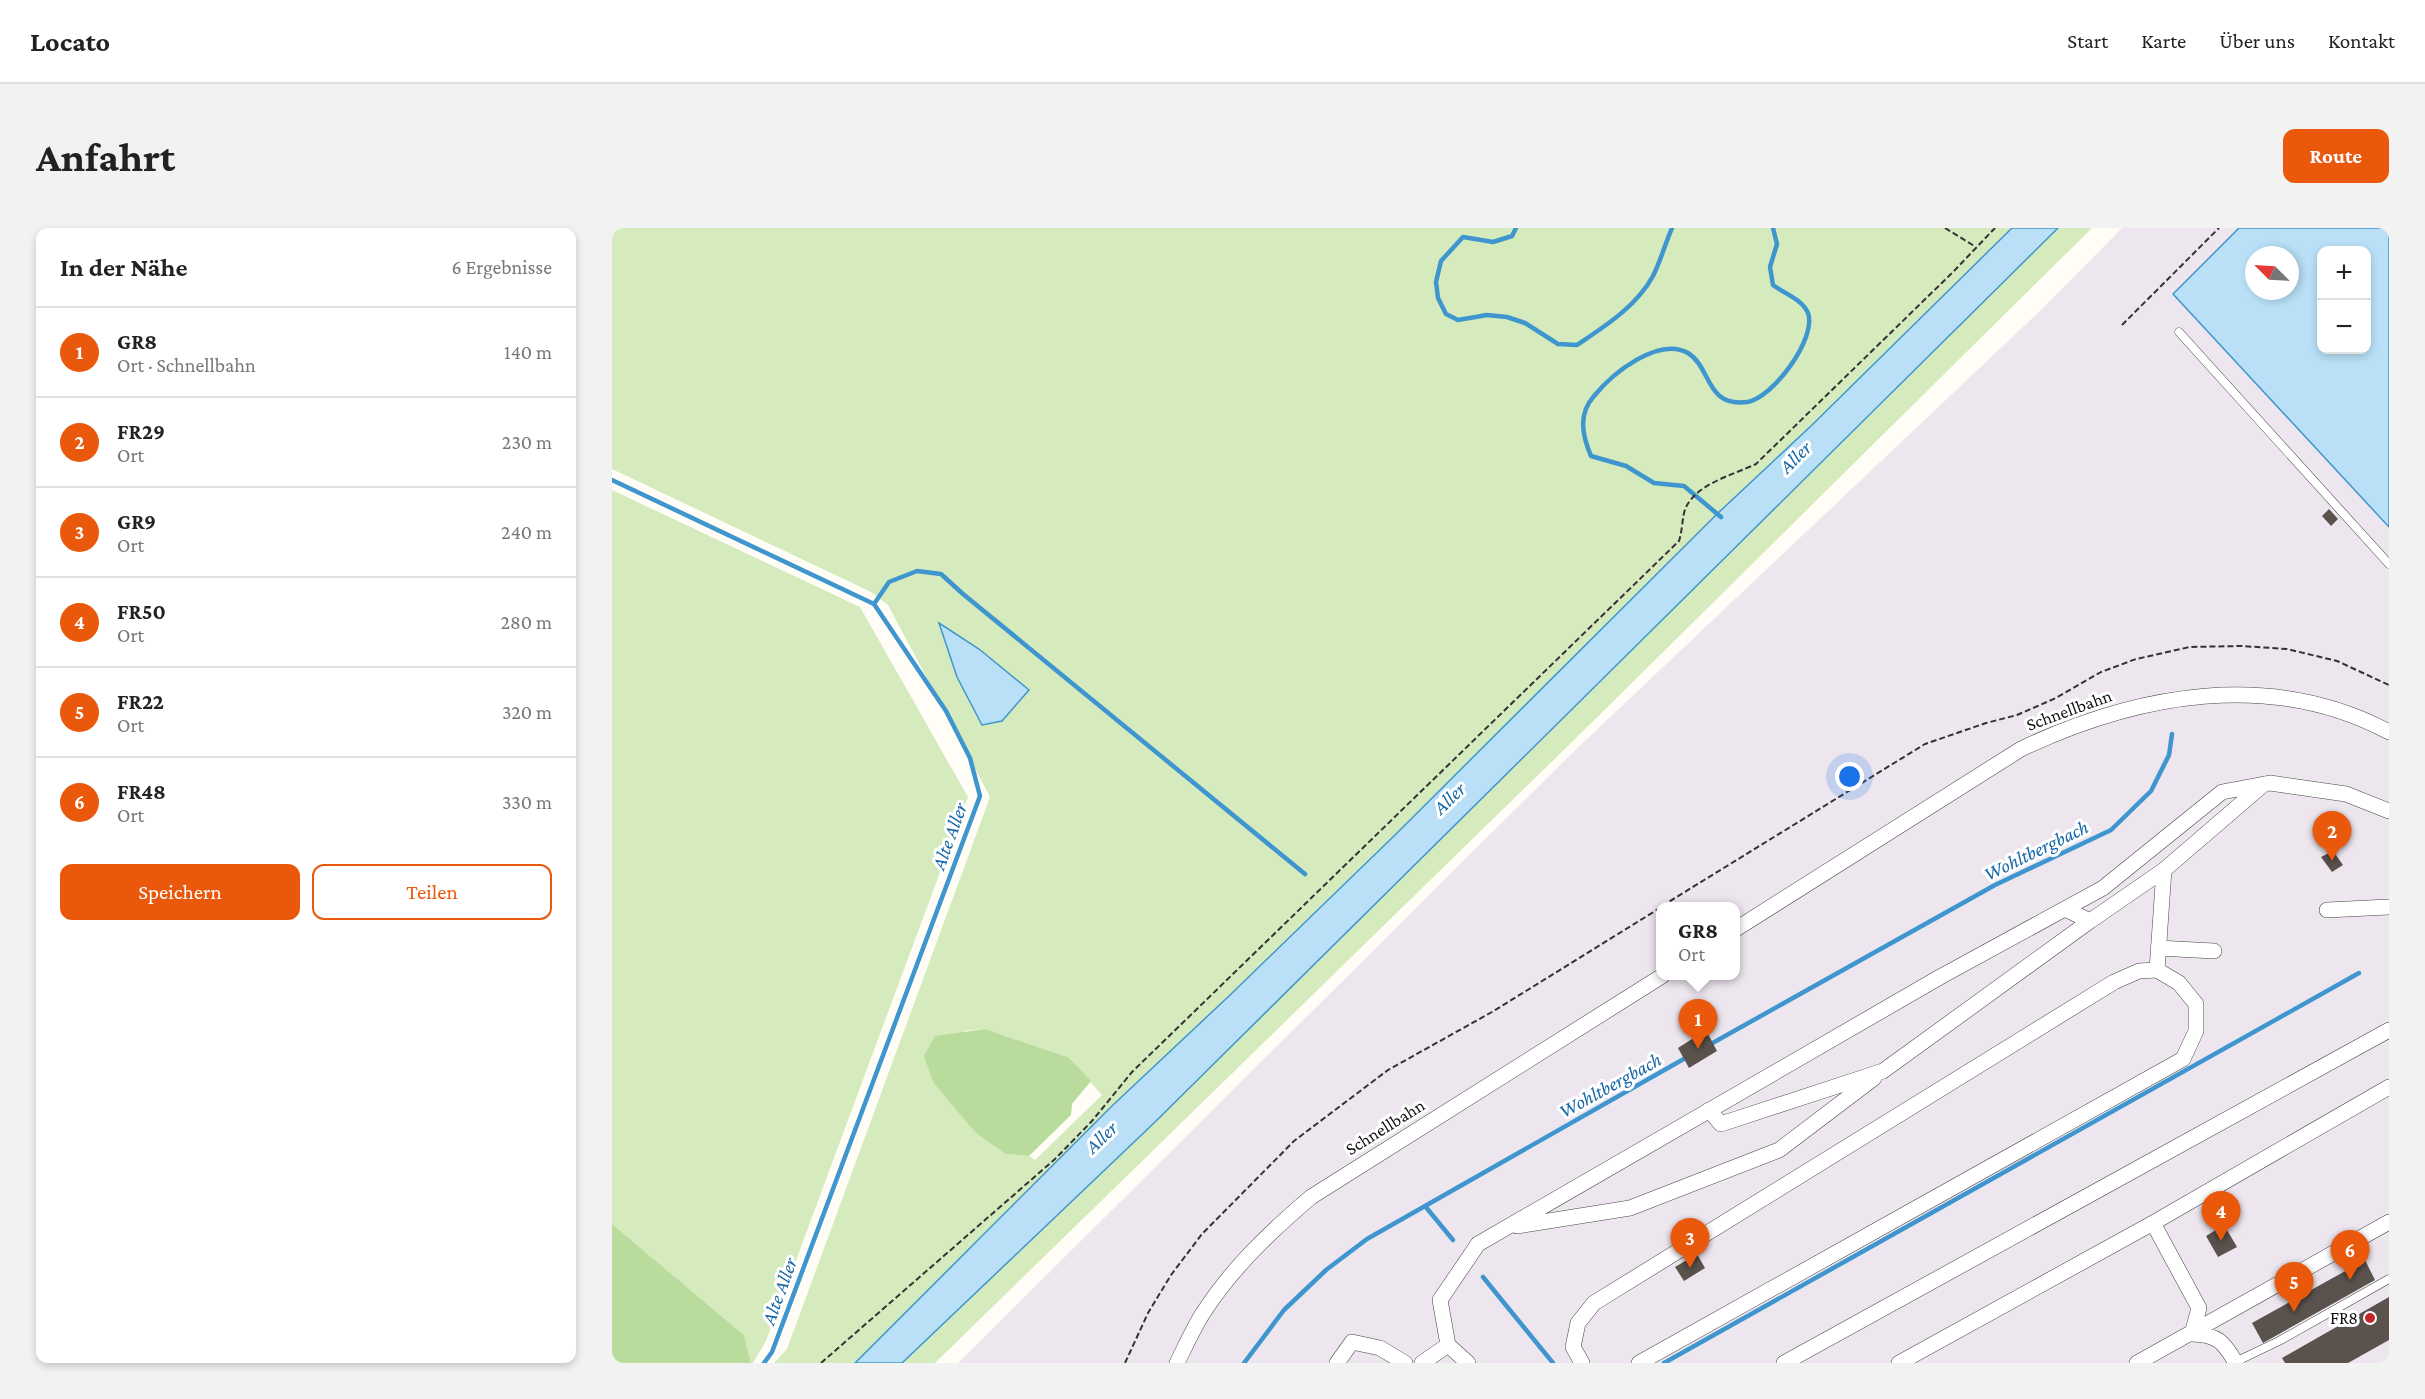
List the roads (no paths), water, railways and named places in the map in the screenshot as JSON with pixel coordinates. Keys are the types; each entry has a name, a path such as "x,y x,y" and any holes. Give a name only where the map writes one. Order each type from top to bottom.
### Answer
{"street":[{"name":"Schnellbahn","path":"1740,926 2021,749 2057,732 2106,716 2188,697 2227,693 2278,697 2329,708 2389,732"},
{"path":"1468,1363 1448,1345 1440,1300 1478,1244 1940,977 2103,888 2222,792 2270,783 2346,794 2387,813"},
{"path":"1506,1228 1630,1208 1779,1150 1883,1071 2164,870 2264,784"},
{"path":"2157,970 2164,870"},
{"path":"2327,910 2389,907"},
{"path":"2065,909 2090,921"},
{"path":"2158,948 2214,951"},
{"path":"1582,1363 1573,1347 1578,1323 1594,1303 2114,982 2139,970 2157,970 2179,983 2196,1004 2196,1031 2183,1059 1639,1363"},
{"name":"Schnellbahn","path":"1177,1363 1202,1314 1235,1269 1271,1230 1311,1197 1656,979"},
{"path":"1784,1363 2389,1030"},
{"path":"1709,1110 1721,1124 1883,1071"},
{"path":"1899,1363 2153,1222 2389,1087"},
{"path":"2153,1222 2199,1308 2192,1334"},
{"path":"2137,1363 2389,1222"},
{"path":"2192,1334 2232,1363"},
{"path":"1337,1363 1353,1342 1380,1348 1405,1363"},
{"path":"1422,1363 1448,1345"}],"lane":[{"path":"2179,332 2389,564"},
{"path":"2232,1363 2279,1341 2389,1279"}],"water":[{"name":"Aller","path":"2012,228 2058,228 1154,1123 902,1363 855,1363 1113,1105 1396,834 1717,514 1812,425"},
{"path":"2239,228 2389,228 2389,527 2173,294"},
{"path":"939,623 979,649 1029,690 1002,721 982,725 957,677"}],"waterway":[{"path":"1516,228 1512,236 1493,242 1463,237 1441,261 1436,282 1438,298 1446,314 1458,320 1487,315 1507,317 1525,323 1558,344 1577,345 1619,315 1638,297 1653,276 1672,228"},
{"path":"1721,517 1684,486 1654,483 1626,466 1591,456 1585,440 1584,417 1594,396 1612,378 1636,360 1663,349 1676,349 1688,353 1696,360 1716,393 1723,399 1747,402 1769,390 1800,351 1809,324 1808,313 1802,304 1773,285 1770,267 1777,244 1773,228"},
{"name":"Alte Aller","path":"612,480 874,604 946,711 970,758 980,796 772,1352 764,1363"},
{"path":"874,604 889,582 917,571 941,574 1305,874"},
{"name":"Wohltbergbach","path":"1709,1045 1995,885 2111,830 2151,791 2169,755 2172,734"},
{"path":"1664,1363 2359,973"},
{"name":"Wohltbergbach","path":"1244,1363 1284,1310 1326,1270 1367,1239 1689,1056"},
{"path":"1425,1206 1453,1240"},
{"path":"1483,1277 1553,1363"}],"place":[{"name":"FR29","path":"2332,861"},
{"name":"GR8","path":"1698,1049"},
{"name":"FR50","path":"2221,1241"},
{"name":"GR9","path":"1690,1268"},
{"name":"FR48","path":"2350,1280"},
{"name":"FR22","path":"2294,1312"},
{"name":"FR8","path":"2370,1318"}]}
